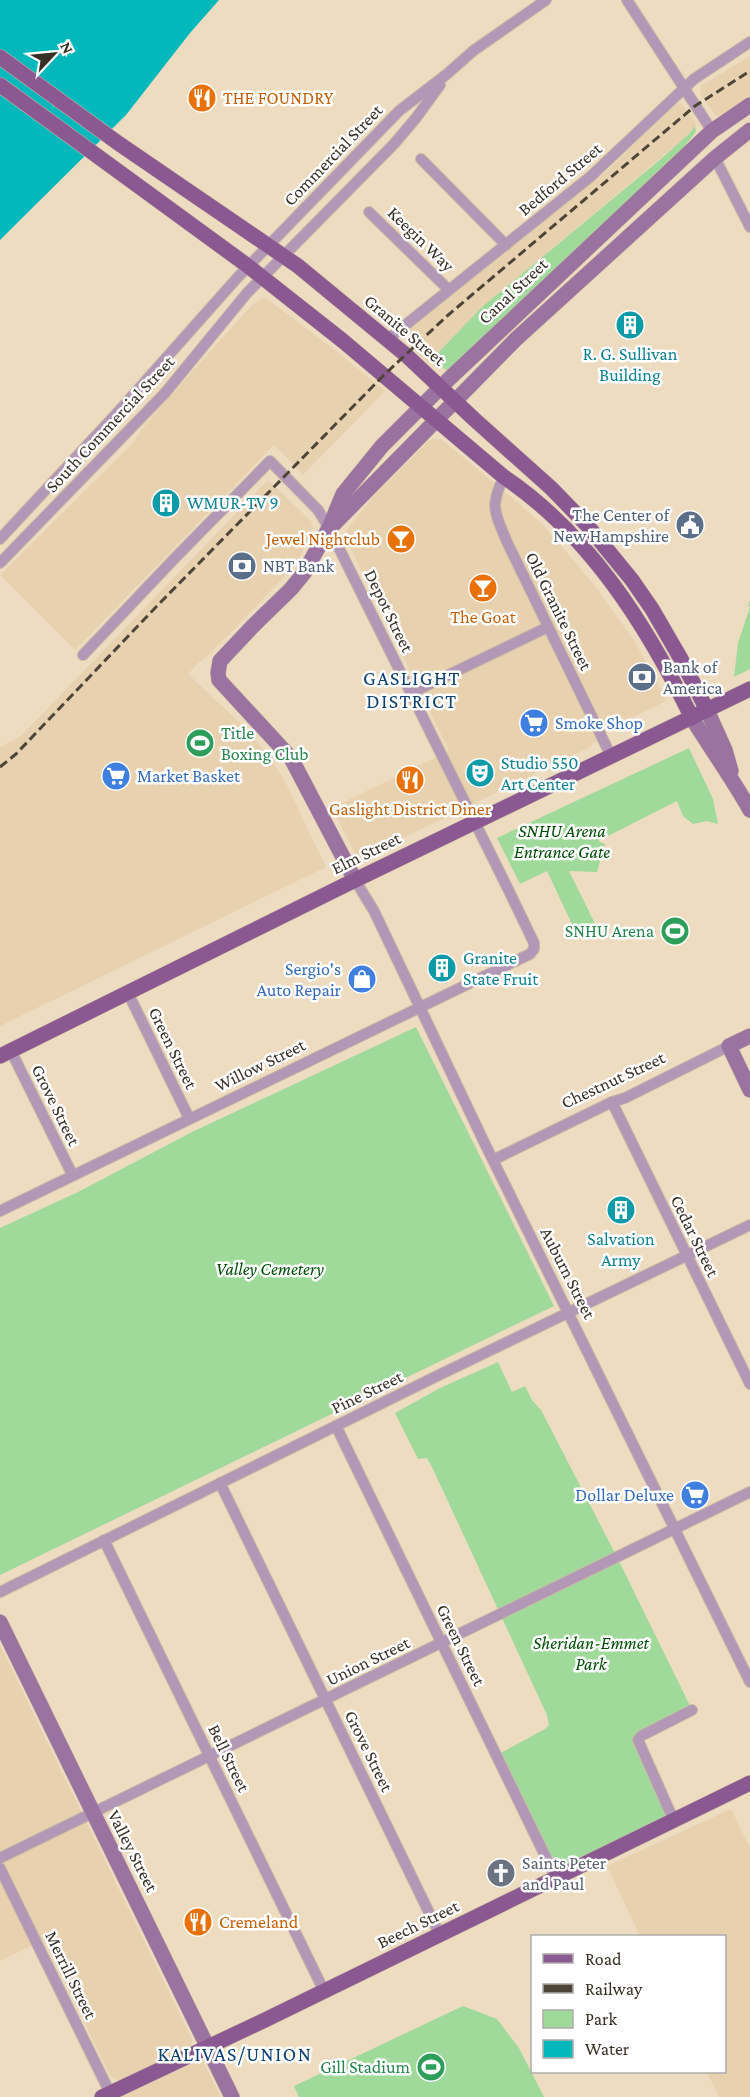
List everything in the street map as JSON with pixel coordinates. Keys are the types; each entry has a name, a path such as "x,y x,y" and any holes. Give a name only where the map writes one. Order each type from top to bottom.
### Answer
{"main road":[{"name":"Granite Street","path":"0,57 118,143 284,256 388,339 552,488 601,542 652,609 685,665 707,710"},
{"path":"0,86 248,266 550,513 600,567 648,635 692,718"},
{"name":"Elm Street","path":"5,1053 750,689"},
{"name":"Beech Street","path":"108,2096 750,1783"}],"street":[{"name":"Commercial Street","path":"248,266 399,111 447,75 473,51 546,0"},
{"path":"627,0 712,131"},
{"name":"Bedford Street","path":"388,339 602,167 684,87 750,42"},
{"name":"Commercial Street","path":"263,278 394,144 447,75"},
{"name":"Canal Street","path":"355,880 291,758 219,680 220,661 304,573 330,528 339,502 349,485 382,446 441,386 712,131 750,105"},
{"name":"Canal Street","path":"330,528 522,333 715,158 750,130"},
{"path":"715,158 750,228"},
{"path":"421,159 506,245"},
{"name":"Keegin Way","path":"369,212 449,290"},
{"name":"South Commercial Street","path":"0,539 118,412 248,266"},
{"name":"South Commercial Street","path":"0,563 165,393 223,321 263,278"},
{"name":"Depot Street","path":"83,655 270,461 318,510 330,528 475,822"},
{"name":"Old Granite Street","path":"504,477 497,493 494,510 507,542 611,756"},
{"path":"411,693 548,627"},
{"path":"707,710 725,750 735,782"},
{"path":"692,718 713,753 735,782 750,810"},
{"name":"Willow Street","path":"0,1210 530,954 534,949 534,943 475,822"},
{"name":"Auburn Street","path":"355,880 374,911 493,1160 750,1682"},
{"name":"Green Street","path":"128,993 189,1118"},
{"name":"Chestnut Street","path":"493,1160 612,1102 626,1098 750,1036"},
{"path":"729,1046 750,1090"},
{"name":"Grove Street","path":"5,1053 72,1174"},
{"name":"Cedar Street","path":"612,1102 750,1384"},
{"name":"Pine Street","path":"0,1592 439,1375 750,1225"},
{"name":"Green Street","path":"336,1426 556,1878"},
{"name":"Grove Street","path":"220,1483 440,1935"},
{"name":"Union Street","path":"0,1858 750,1492"},
{"name":"Bell Street","path":"104,1540 324,1991"},
{"name":"Valley Street","path":"0,1623 232,2097"},
{"path":"674,1821 638,1740 641,1736 692,1710"},
{"name":"Merrill Street","path":"0,1868 108,2096"}],"shaded area":[{"path":"750,56 750,96 723,115 716,116 700,94 701,86"},
{"path":"681,103 697,124 689,134 482,307 428,363 407,343 406,334 410,327 608,170 675,104"},
{"path":"266,298 385,391 303,475 274,445 75,650 0,575 132,444 148,421 251,306"},
{"path":"441,439 543,525 596,587 635,642 665,697 664,702 607,730 590,747 358,860 332,808 449,751 344,535 376,494 429,440"},
{"path":"268,480 311,521 313,527 296,565 188,674 237,720 263,749 283,777 326,867 0,1026 0,747 21,736"},
{"path":"0,1645 192,2039 189,2048 119,2081 111,2077 44,1940 0,1961"},
{"path":"731,1809 750,1848 750,2097 719,2097 707,2073 726,2073 726,1935 640,1935 607,1866"},
{"path":"202,2059 221,2097 121,2097"}],"green space":[{"path":"695,126 696,132 686,144 688,147 450,368 446,370 432,359 482,307 662,158"},
{"path":"750,607 750,669 734,677 738,643"},
{"name":"SNHU Arena Entrance Gate","path":"689,748 713,799 718,824 707,821 693,824 683,816 677,801 598,841 605,844 597,872 569,871 599,932 579,939 547,871 520,884 497,838"},
{"name":"Valley Cemetery","path":"416,1027 554,1306 0,1575 0,1228 78,1192 192,1132"},
{"name":"Sheridan-Emmet Park","path":"498,1362 512,1392 525,1386 532,1400 541,1410 692,1710 641,1736 674,1821 556,1878 497,1755 545,1729 549,1725 547,1715 432,1467 427,1458 418,1459 395,1413 440,1388"},
{"name":"Gill Stadium","path":"463,2006 497,2019 519,2048 544,2097 299,2097 294,2086"}],"water":[{"path":"0,0 219,0 126,115 0,240"}],"railway":[{"path":"0,767 16,754 156,607 384,375 447,316 695,106 750,71"}],"place":[{"name":"THE FOUNDRY","path":"202,98"},
{"name":"R. G. Sullivan Building","path":"630,325"},
{"name":"WMUR-TV 9","path":"166,503"},
{"name":"The Center of New Hampshire","path":"690,525"},
{"name":"Jewel Nightclub","path":"401,539"},
{"name":"NBT Bank","path":"242,566"},
{"name":"The Goat","path":"483,588"},
{"name":"Bank of America","path":"642,677"},
{"name":"Smoke Shop","path":"534,723"},
{"name":"Title Boxing Club","path":"200,743"},
{"name":"Studio 550 Art Center","path":"480,773"},
{"name":"Market Basket","path":"116,776"},
{"name":"Gaslight District Diner","path":"410,780"},
{"name":"SNHU Arena","path":"675,931"},
{"name":"Granite State Fruit","path":"442,968"},
{"name":"Sergio's Auto Repair","path":"362,979"},
{"name":"Salvation Army","path":"621,1210"},
{"name":"Dollar Deluxe","path":"695,1495"},
{"name":"Saints Peter and Paul","path":"501,1873"},
{"name":"Cremeland","path":"198,1922"},
{"name":"Gill Stadium","path":"431,2067"}],"district":[{"name":"GASLIGHT DISTRICT","path":"412,690"},
{"name":"KALIVAS/UNION","path":"235,2054"}]}
